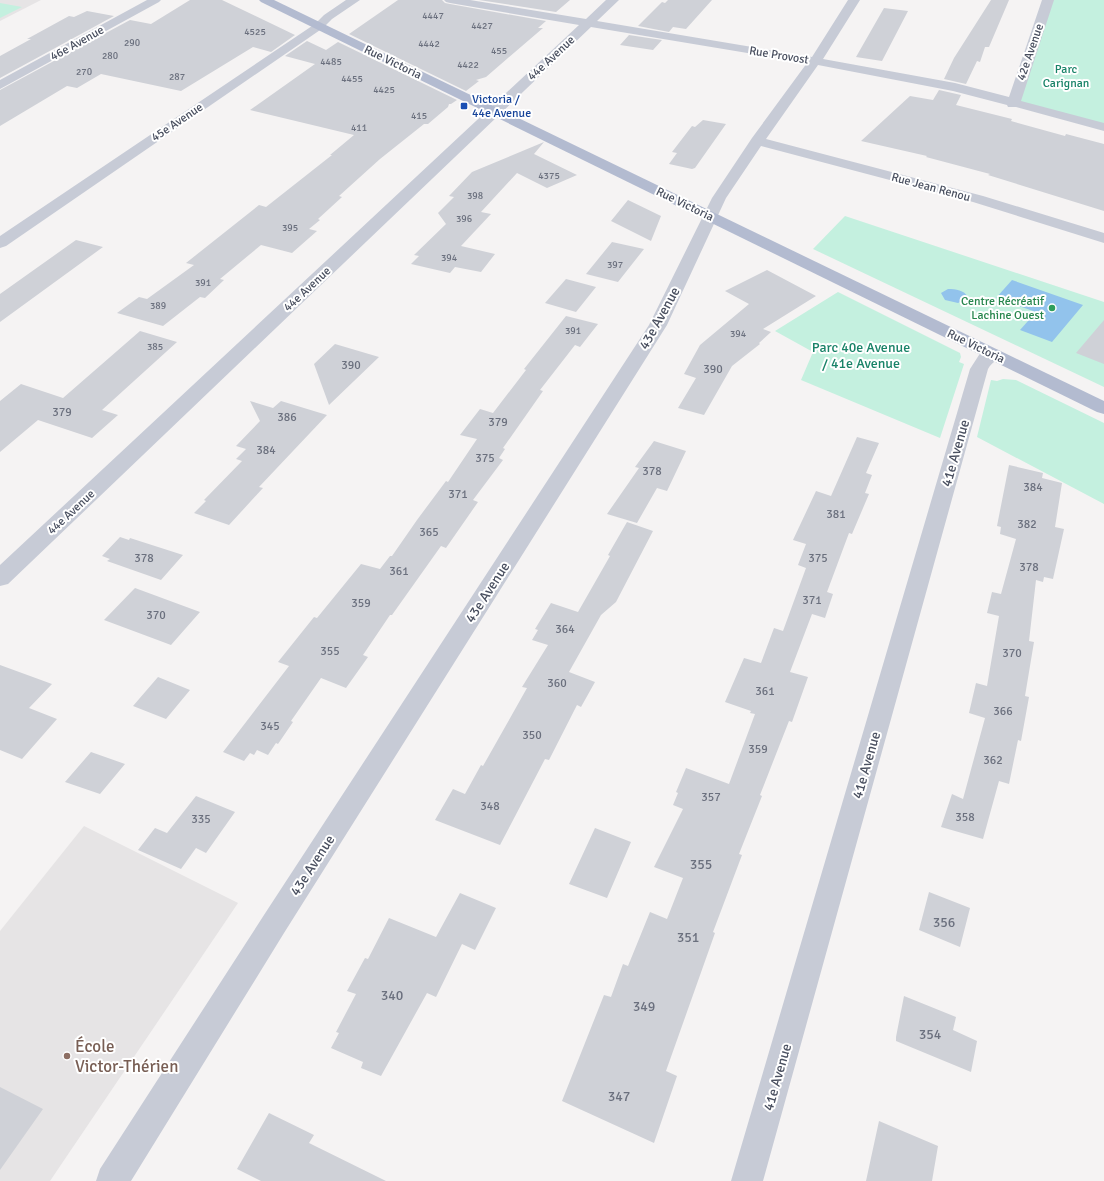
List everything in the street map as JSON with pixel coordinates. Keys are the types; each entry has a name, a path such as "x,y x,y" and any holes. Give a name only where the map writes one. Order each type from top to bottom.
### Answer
{"main road":[{"name":"Rue Victoria","path":"265,0 1104,408"}],"street":[{"name":"46e Avenue","path":"0,85 155,0"},
{"name":"45e Avenue","path":"0,243 354,0"},
{"name":"Rue Provost","path":"450,0 815,61 955,87 1013,104 1104,127"},
{"name":"44e Avenue","path":"0,578 613,0"},
{"name":"43e Avenue","path":"112,1181 278,918 658,325 709,216 719,198 757,141 815,61 854,0"},
{"name":"42e Avenue","path":"1013,104 1048,0"},
{"name":"Rue Jean Renou","path":"757,141 978,199 1104,238"},
{"name":"41e Avenue","path":"747,1181 979,368 992,354"}],"shaded area":[{"path":"0,0 41,0 0,21"},
{"name":"École Victor-Thérien","path":"84,826 238,903 50,1181 0,1181 0,931"}],"green space":[{"name":"Parc Carignan","path":"1049,0 1104,0 1104,124 1016,103"},
{"path":"0,3 22,7 0,18"},
{"name":"Parc 40e Avenue / 41e Avenue","path":"845,216 1104,302 1104,387 813,249"},
{"name":"Parc 40e Avenue / 41e Avenue","path":"838,292 960,353 961,357 959,362 964,364 940,438 801,380 813,352 775,331"},
{"path":"1003,379 1016,380 1104,423 1104,504 977,437 991,380 997,381"}],"water":[{"name":"Centre Récréatif Lachine Ouest","path":"1012,280 1083,305 1052,342 1020,330 1036,312 996,298"},
{"path":"948,289 960,290 968,297 967,299 958,303 945,300 941,293"}],"building":[{"path":"190,0 222,0 295,35 271,52 253,47 181,91 101,74 77,88 67,86 0,126 0,90 130,20 151,24"},
{"path":"398,0 442,0 445,3 546,21 538,28 543,28 486,77 476,80 479,81 466,91 349,34"},
{"path":"479,0 570,0 556,12"},
{"path":"668,0 712,0 686,29 673,27 669,32 638,26 662,2 665,3"},
{"path":"991,0 1009,0 989,47 985,47 980,62 977,61 966,84 944,79 954,58"},
{"path":"884,8 908,11 882,61 856,57"},
{"path":"87,11 114,16 0,78 0,56 69,16 74,17"},
{"path":"629,35 662,40 653,50 620,45"},
{"path":"307,41 326,50 338,42 457,100 449,104 448,107 428,124 424,124 380,159 339,196 342,197 309,229 317,231 292,253 261,245 220,279 224,280 205,298 200,297 163,326 117,313 139,297 147,299 194,265 186,263 259,205 266,207 332,155 330,155 354,135 250,110 315,64 285,56"},
{"path":"939,90 961,95 956,105 1012,119 1011,121 1065,136 1066,134 1104,144 1104,211 988,175 990,174 926,157 927,156 861,141 910,96 933,100"},
{"path":"703,120 726,124 695,168 692,169 669,164 677,153 672,152 692,126 695,127"},
{"path":"544,142 534,154 577,175 547,188 517,173 481,212 491,214 461,246 495,254 481,272 455,267 450,273 411,264 419,256 414,255 446,224 438,213 454,197 449,196 472,172"},
{"path":"628,200 661,216 651,241 611,221"},
{"path":"76,240 103,247 0,322 0,294"},
{"path":"612,242 644,249 618,282 586,274"},
{"path":"767,270 816,296 763,329 771,332 759,343 760,344 732,366 704,415 678,408 696,378 684,374 700,345 749,304 725,291"},
{"path":"566,279 596,287 576,312 545,303"},
{"path":"566,316 598,324 580,347 575,345 540,390 543,391 503,448 505,449 499,458 503,460 473,500 478,502 446,548 441,546 392,615 390,615 363,655 368,657 346,688 321,678 291,721 293,722 278,744 276,743 268,755 257,750 254,755 250,753 244,761 223,752 289,666 278,662 314,617 317,618 361,564 380,569 390,556 392,556 446,481 448,482 477,439 460,435 480,409 493,413 526,370 524,369"},
{"path":"1104,320 1104,364 1076,353"},
{"path":"140,331 177,342 102,410 118,415 92,438 38,420 0,452 0,401 21,384 63,398"},
{"path":"335,344 379,357 329,405 314,364"},
{"path":"250,401 273,408 281,401 327,415 259,487 263,488 229,525 194,513 206,501 204,500 242,461 236,459 246,449 236,446 260,421"},
{"path":"857,437 879,443 866,473 872,475 865,493 869,494 852,534 849,533 827,592 833,594 825,618 812,614 790,672 808,677 792,722 789,721 760,795 762,796 739,854 742,855 713,932 715,933 666,1071 677,1076 654,1143 562,1101 604,995 611,997 623,964 628,966 650,912 667,919 683,878 654,867 683,809 673,805 678,793 676,792 686,768 729,784 755,714 750,713 751,711 725,702 744,658 761,663 774,628 783,631 806,568 798,565 806,544 793,540 816,491 831,496"},
{"path":"654,441 686,451 667,491 657,488 637,523 607,514 639,468 635,467"},
{"path":"1009,465 1043,473 1042,478 1062,483 1055,527 1064,529 1053,579 1044,577 1043,582 1036,580 1029,641 1034,642 1025,696 1029,697 1021,741 1018,740 1009,784 999,781 983,839 941,827 952,794 963,799 985,718 969,713 976,683 987,686 999,616 987,613 992,592 1001,594 1016,539 1000,534 1001,527 997,526"},
{"path":"627,522 653,531 616,602 601,615 569,672 595,682 581,707 577,705 549,760 545,759 500,845 435,820 453,789 465,794 481,765 483,766 527,688 522,687 548,645 532,640 538,630 535,629 551,603 578,612 610,556 608,555"},
{"path":"120,537 129,540 130,538 183,555 161,580 107,561 110,559 102,556"},
{"path":"135,588 200,612 171,645 104,620"},
{"path":"0,665 52,684 29,708 57,719 22,759 0,750"},
{"path":"158,677 190,690 166,719 133,706"},
{"path":"91,752 125,764 100,794 65,782"},
{"path":"196,796 235,812 206,853 196,848 181,869 138,850 155,828 167,833"},
{"path":"595,828 631,842 607,898 569,884"},
{"path":"929,892 970,908 960,947 919,930"},
{"path":"460,893 496,908 475,950 462,944 436,997 427,993 381,1076 361,1068 363,1062 331,1048 339,1033 336,1032 356,994 347,991 365,958 368,959 389,918 436,937"},
{"path":"904,996 956,1017 953,1030 977,1041 971,1072 896,1041"},
{"path":"0,1087 43,1109 0,1170"},
{"path":"269,1113 314,1135 309,1143 386,1181 261,1181 237,1169"},
{"path":"879,1121 938,1146 932,1181 866,1181"}],"place":[{"name":"Victoria / 44e Avenue","path":"464,106"},
{"name":"Centre Récréatif Lachine Ouest","path":"1052,308"},
{"name":"École Victor-Thérien","path":"67,1056"}]}
